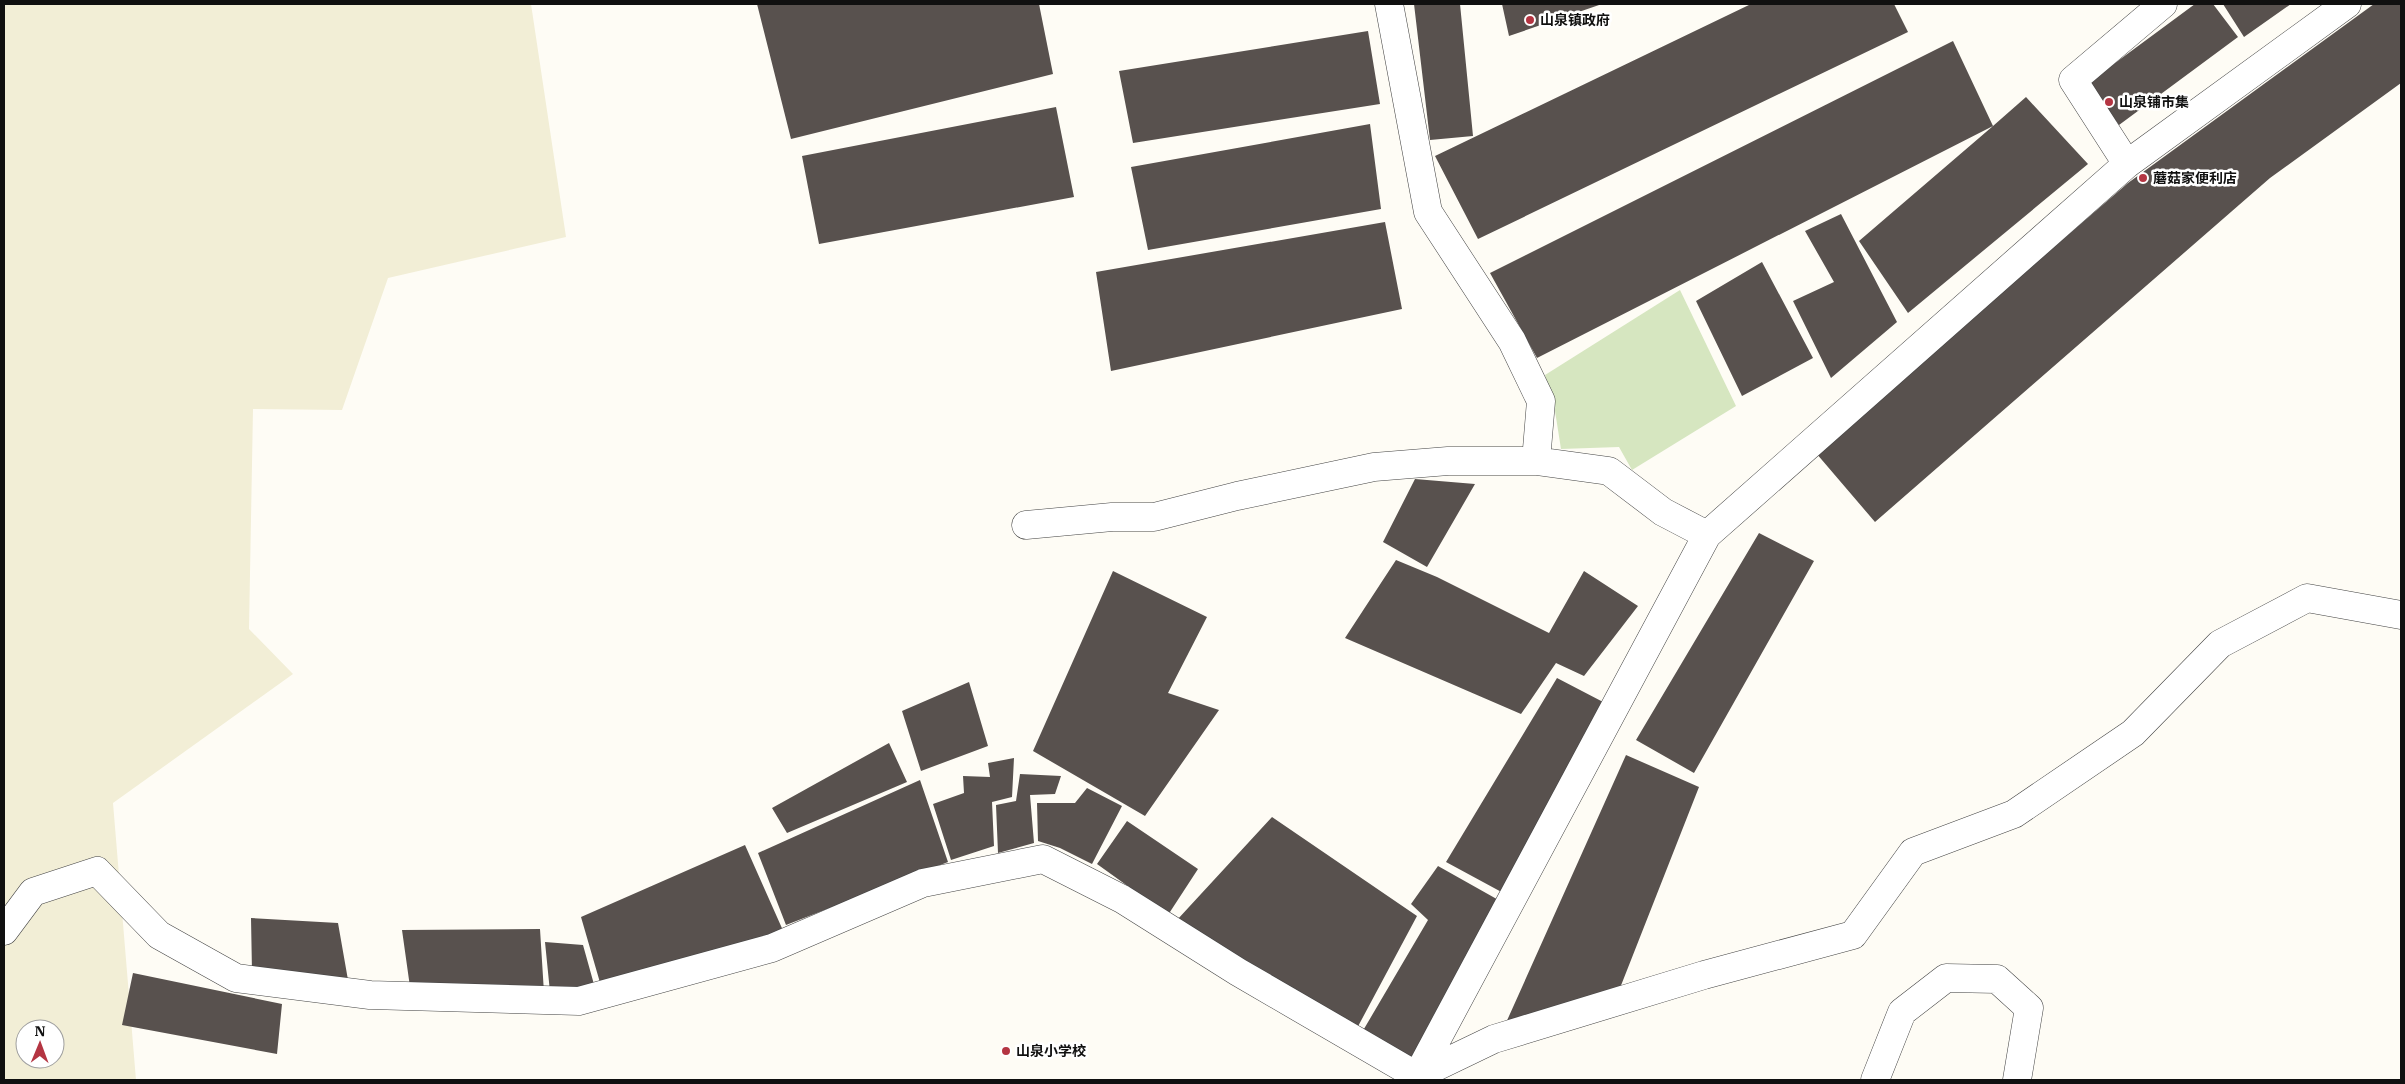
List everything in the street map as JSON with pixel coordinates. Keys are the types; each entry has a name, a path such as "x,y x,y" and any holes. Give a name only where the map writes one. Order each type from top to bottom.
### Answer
{"street":[{"path":"1388,4 1428,212 1512,341 1540,400 1536,461"},
{"path":"2127,164 2073,80 2163,4"},
{"path":"1416,1078 1707,535 2127,164 2347,4"},
{"path":"1026,525 1112,517 1154,517 1237,496 1374,467 1448,461 1536,461 1609,471 1663,512 1707,535"},
{"path":"1416,1078 1494,1039 1704,975 1853,936 1913,852 2014,814 2038,798 2133,733 2220,644 2308,598 2401,615"},
{"path":"4,931 33,892 98,871 159,935 236,978 370,995 579,1001 772,948 923,884 1043,859 1122,900 1238,972 1416,1078"},
{"path":"1875,1080 1902,1012 1946,978 1996,979 2029,1008 2018,1080"}],"shaded area":[{"path":"4,4 531,4 566,237 388,278 342,410 253,409 249,629 293,674 113,803 136,1080 4,1080"}],"green space":[{"path":"1680,290 1736,406 1632,470 1619,447 1561,449 1555,411 1545,375"}],"building":[{"path":"757,4 1039,4 1053,74 791,139"},
{"path":"1414,4 1460,4 1473,136 1430,140"},
{"name":"山泉镇政府","path":"1502,4 1602,4 1509,36"},
{"path":"1751,4 1894,4 1908,32 1478,239 1435,156"},
{"path":"2195,4 2213,4 2238,37 2119,125 2088,83"},
{"path":"2223,4 2291,4 2244,37"},
{"path":"2374,4 2401,4 2401,83 2270,178 1875,522 1816,453 2128,183"},
{"path":"1368,31 1380,104 1133,143 1119,71"},
{"path":"1953,41 1993,126 1537,358 1490,273"},
{"path":"2026,97 2088,164 1908,313 1859,241"},
{"path":"1056,107 1074,197 819,244 802,156"},
{"path":"1370,124 1381,209 1148,250 1131,167"},
{"path":"1841,214 1897,322 1831,378 1793,301 1834,282 1805,231"},
{"path":"1385,222 1402,309 1111,371 1096,272"},
{"path":"1762,262 1813,358 1742,396 1696,301"},
{"path":"1415,479 1475,484 1427,567 1383,542"},
{"path":"1759,533 1814,561 1694,773 1636,740"},
{"path":"1396,560 1437,577 1549,633 1584,571 1638,606 1584,676 1556,663 1521,714 1345,638"},
{"path":"1113,571 1207,617 1168,693 1219,710 1145,816 1033,751"},
{"path":"1557,678 1605,703 1507,895 1446,862"},
{"path":"969,682 988,746 921,771 902,711"},
{"path":"889,743 907,782 787,833 772,808"},
{"path":"1626,755 1699,787 1620,988 1505,1025"},
{"path":"1014,758 1012,797 992,802 994,846 951,860 933,804 964,793 963,776 990,777 988,763"},
{"path":"1020,774 1061,776 1055,794 1030,795 1034,843 998,853 996,805 1016,801"},
{"path":"920,780 948,862 786,925 758,853"},
{"path":"1087,788 1122,806 1092,864 1060,848 1038,841 1037,803 1075,803"},
{"path":"1272,817 1417,916 1355,1032 1177,920"},
{"path":"1127,821 1198,869 1168,915 1097,864"},
{"path":"745,845 785,935 601,986 581,917"},
{"path":"1438,866 1502,902 1412,1061 1361,1034 1428,920 1411,904"},
{"path":"251,918 338,923 348,980 252,972"},
{"path":"540,929 544,993 410,987 402,930"},
{"path":"545,942 583,945 595,988 550,992"},
{"path":"133,973 282,1004 277,1054 122,1025"}],"place":[{"name":"山泉镇政府","path":"1530,20"},
{"name":"山泉铺市集","path":"2109,102"},
{"name":"蘑菇家便利店","path":"2143,178"},
{"name":"山泉小学校","path":"1006,1051"}]}
